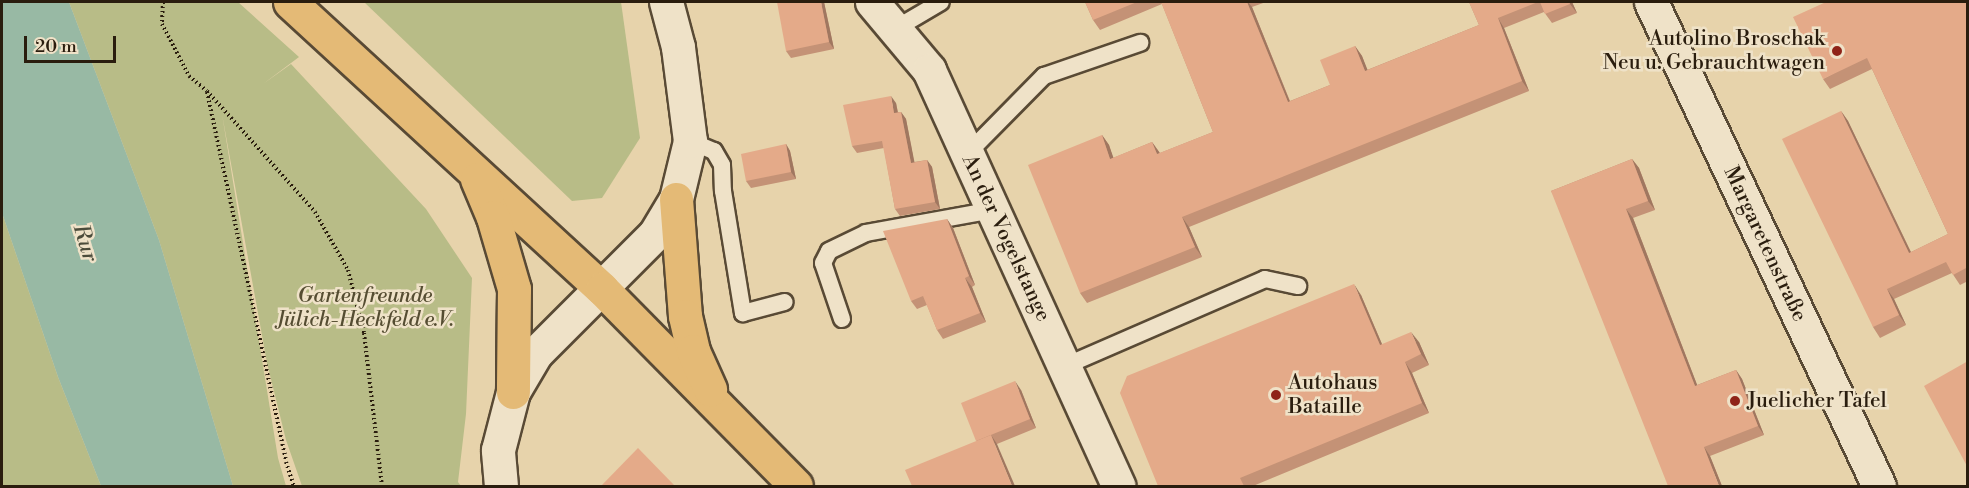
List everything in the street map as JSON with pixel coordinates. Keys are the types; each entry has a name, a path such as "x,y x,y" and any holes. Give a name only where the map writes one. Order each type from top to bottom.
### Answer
{"main road":[{"path":"290,2 602,289 796,486"},
{"path":"473,170 493,217 514,289 513,392"},
{"path":"676,199 685,316 693,351 717,404"}],"street":[{"path":"501,486 498,450 513,392 536,353 655,234 676,199 690,141 678,47 666,2"},
{"name":"An der Vogelstange","path":"872,2 929,70 1119,486"},
{"name":"Margaretenstraße","path":"1652,2 1879,486"}],"lane":[{"path":"895,29 941,2"},
{"path":"967,154 1044,76 1140,43"},
{"path":"690,141 714,151 722,165 725,203 743,313 785,302"},
{"path":"842,320 823,263 829,251 866,233 993,210"},
{"path":"1065,366 1265,279 1298,286"}],"path":[{"path":"163,2 162,24 174,52 189,76 207,91 315,212 348,270 364,333 382,486"},
{"path":"207,91 286,462 294,486"}],"green space":[{"name":"Gartenfreunde Jülich-Heckfeld e.V.","path":"69,2 238,2 299,57 263,84 291,64 426,209 472,278 466,414 458,482 461,486 302,486 286,440 267,363 222,114 278,458 286,486 233,486 159,240"},
{"path":"364,2 621,2 640,138 602,198 572,201"},
{"path":"2,213 58,377 101,486 2,486"}],"water":[{"name":"Rur","path":"2,2 69,2 159,240 233,486 101,486 58,377 2,213"}],"building":[{"path":"777,2 821,2 829,42 786,51"},
{"path":"1085,2 1137,2 1093,20"},
{"path":"1161,2 1247,2 1288,102 1330,85 1320,60 1355,46 1365,71 1479,25 1469,2 1538,2 1498,18 1522,81 1182,217 1195,247 1080,293 1028,165 1102,135 1110,159 1152,142 1157,154 1213,132"},
{"path":"1540,2 1569,2 1570,4 1545,14"},
{"path":"1826,2 1968,2 1968,267 1953,275 1946,262 1887,289 1899,315 1873,327 1782,139 1841,111 1909,253 1948,234 1867,58 1823,79 1793,17"},
{"path":"891,96 894,113 901,112 911,163 927,160 935,202 895,209 882,141 852,146 843,105"},
{"path":"786,144 791,172 746,181 741,154"},
{"path":"1632,159 1648,201 1626,209 1695,386 1736,370 1758,426 1704,447 1719,486 1668,486 1551,191"},
{"path":"947,219 969,276 965,278 980,313 937,330 923,296 911,301 883,231"},
{"name":"Autohaus Bataille","path":"1354,284 1380,345 1411,332 1421,354 1405,362 1422,403 1240,478 1244,486 1158,486 1120,393 1127,376"},
{"path":"1968,361 1968,468 1924,386"},
{"path":"1015,381 1030,419 976,441 961,403"},
{"path":"991,435 1012,486 912,486 905,470"},
{"path":"638,448 675,486 601,486"}],"place":[{"name":"Autolino Broschak Neu u. Gebrauchtwagen","path":"1837,51"},
{"name":"Autohaus Bataille","path":"1276,395"},
{"name":"Juelicher Tafel","path":"1735,401"}]}
